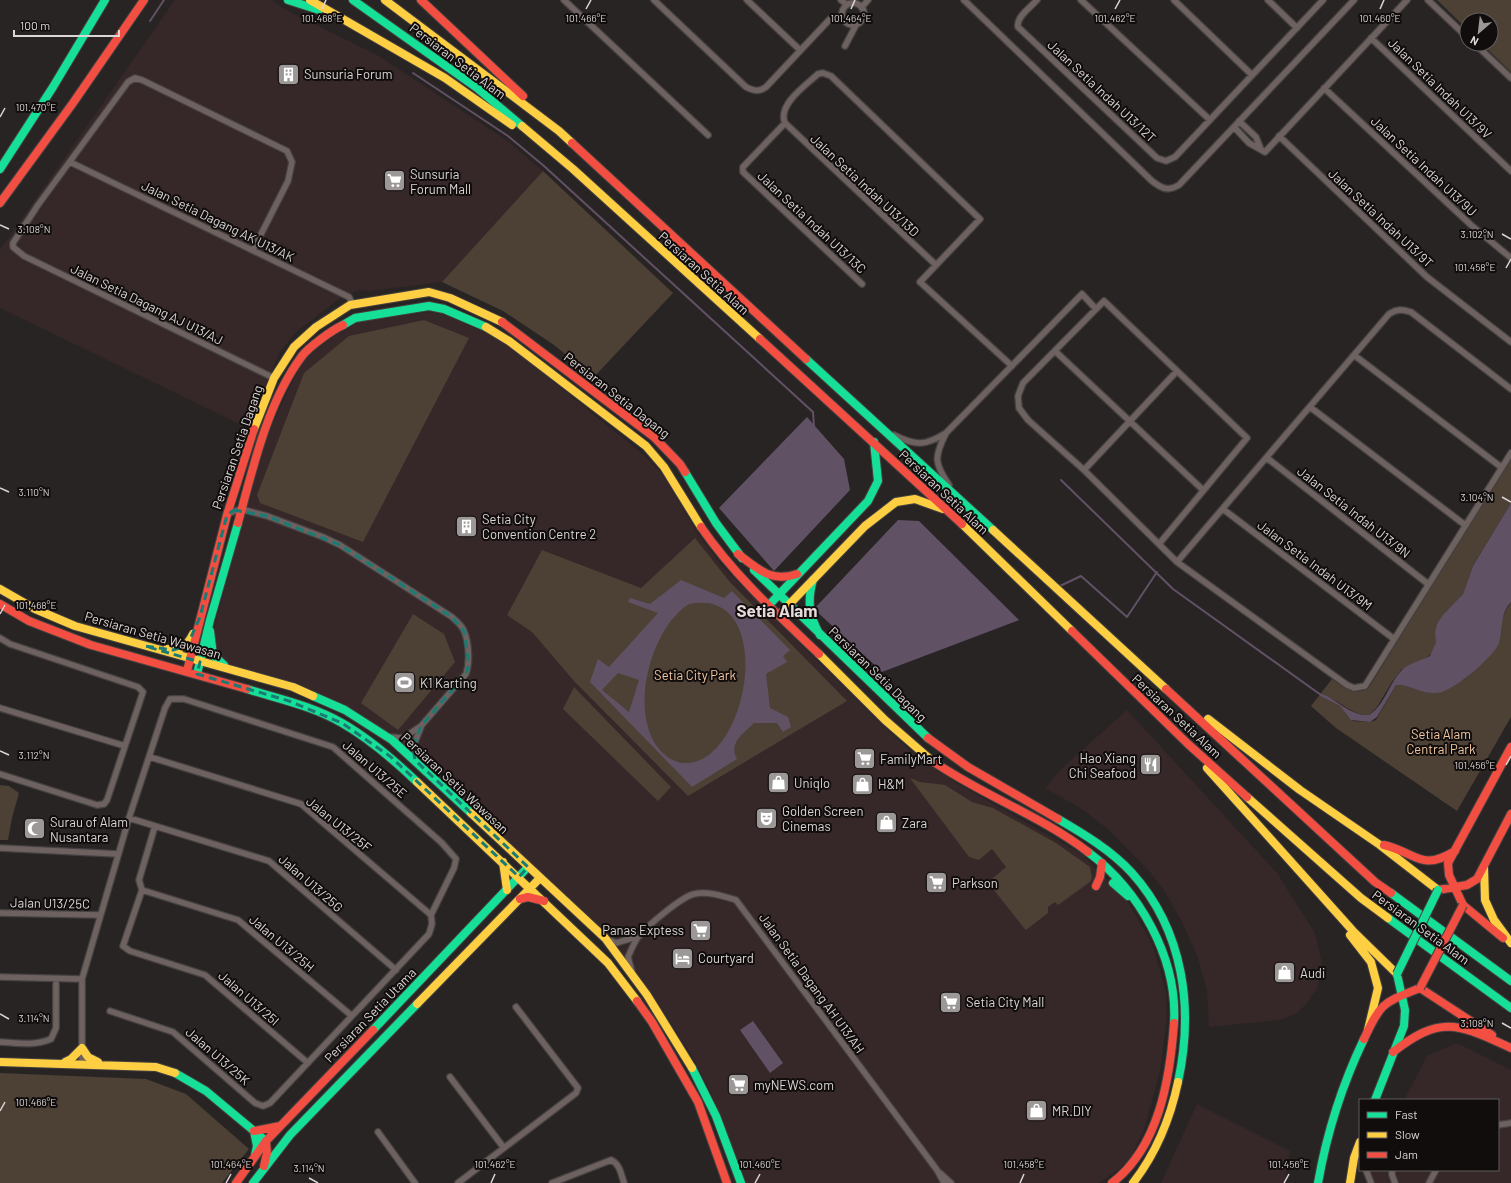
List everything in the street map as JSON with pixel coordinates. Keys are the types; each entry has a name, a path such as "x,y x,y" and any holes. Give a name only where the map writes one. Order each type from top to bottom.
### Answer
{"main road":[{"path":"0,169 53,87 105,0"},
{"path":"0,203 73,103 144,0"},
{"path":"288,0 334,15"},
{"path":"310,0 334,15 369,32 445,78 573,169"},
{"name":"Persiaran Setia Alam","path":"353,0 477,88 573,169 948,510 1188,744 1361,898 1511,1008"},
{"name":"Persiaran Setia Alam","path":"385,0 559,131 1375,882 1511,981"},
{"path":"421,0 559,131"},
{"name":"Persiaran Setia Dagang","path":"187,671 227,514 253,432 274,378 294,347 316,327 353,304 398,295 429,292 450,298 494,317 513,329 659,442 680,464 716,523 738,554 926,736 980,774 1097,844 1124,865 1155,905 1168,930 1180,965 1186,992 1186,1035 1178,1089 1164,1135 1149,1164 1133,1183"},
{"name":"Persiaran Setia Dagang","path":"197,674 210,620 262,437 287,380 303,355 338,326 355,318 429,306 450,312 488,328 509,341 650,449 669,472 698,522 724,557 778,615 881,716 939,765 1087,849 1119,878 1137,902 1159,941 1169,973 1174,1003 1171,1045 1164,1085 1151,1134 1134,1162 1122,1176 1112,1183"},
{"path":"769,605 868,501 878,481 874,442"},
{"path":"778,615 865,526 896,502 915,499 948,510"},
{"path":"738,554 767,575 779,579 788,578 801,572"},
{"path":"813,578 809,593 808,606 811,619 820,635"},
{"name":"Persiaran Setia Wawasan","path":"0,589 34,609 96,633 293,687 329,702 387,737 415,760 605,938 633,974 690,1061 704,1088 741,1183"},
{"name":"Persiaran Setia Wawasan","path":"0,604 29,621 70,638 289,701 342,723 391,757 545,901 608,963 652,1022 698,1102 727,1183"},
{"path":"145,646 173,650 183,649 188,646 200,617"},
{"path":"210,620 211,654 215,660 233,670"},
{"path":"1158,682 1300,790 1380,845 1438,890"},
{"path":"1188,744 1214,776 1309,883 1353,931 1397,974 1406,1018 1375,1099"},
{"path":"1511,747 1455,851 1447,869 1456,886 1463,906 1511,944"},
{"path":"1438,890 1473,883 1484,867 1511,814"},
{"path":"1380,845 1387,845 1420,861 1429,863 1445,858 1455,851"},
{"path":"503,862 506,890"},
{"path":"1096,886 1100,877 1102,863"},
{"name":"Persiaran Setia Utama","path":"236,1183 266,1141 528,867"},
{"path":"1484,867 1485,900 1494,920 1511,944"},
{"name":"Persiaran Setia Utama","path":"252,1183 290,1135 540,878"},
{"path":"1113,883 1137,902"},
{"path":"1309,883 1370,962 1378,988 1368,1030"},
{"path":"1397,974 1438,890"},
{"path":"520,899 528,898 545,901"},
{"path":"1318,1183 1329,1124 1341,1090 1368,1030 1381,1006 1401,995 1420,988 1463,906"},
{"path":"1420,988 1511,1047"},
{"path":"1393,1052 1414,1036 1433,1028 1446,1027 1469,1030 1511,1047"},
{"path":"64,1063 71,1060 82,1048 88,1057 103,1064"},
{"path":"0,1062 156,1066 181,1075 206,1091 266,1141 267,1154 263,1168"},
{"path":"254,1131 280,1126"},
{"path":"254,1131 257,1146 255,1156"},
{"path":"266,1141 290,1135"},
{"path":"1350,1183 1354,1158 1359,1145"}],"street":[{"path":"564,0 708,135"},
{"path":"654,0 744,85 751,90 760,91 766,87 830,19 842,16"},
{"path":"747,0 800,50"},
{"path":"841,0 846,5"},
{"path":"862,7 868,0"},
{"path":"964,0 1152,181 1166,189 1173,189 1179,185 1354,0"},
{"name":"Jalan Setia Indah U13/12T","path":"1037,0 1019,19 1017,23 1018,27 1157,158 1166,160 1175,157 1210,120"},
{"path":"1081,0 1210,120 1323,0"},
{"path":"1174,0 1252,75"},
{"path":"1268,0 1297,28"},
{"path":"1234,127 1249,143 1265,152 1407,0"},
{"path":"1428,0 1459,29"},
{"path":"846,5 853,3 862,7"},
{"path":"846,5 842,16 845,22 856,26"},
{"path":"845,46 856,26 864,18 862,7"},
{"name":"Jalan Setia Indah U13/9V","path":"1371,38 1511,171"},
{"path":"1483,52 1511,78"},
{"name":"Jalan Setia Indah U13/13C","path":"862,284 743,172 743,167 784,121 784,112 790,101 818,74 824,73 831,76 980,219 936,265"},
{"path":"70,162 128,82 135,78 142,80 287,151 292,162 288,181 253,250"},
{"name":"Jalan Setia Indah U13/9U","path":"1324,88 1470,225 1511,258"},
{"name":"Jalan Setia Indah U13/13D","path":"784,121 936,265"},
{"path":"1239,121 1256,137 1260,148"},
{"name":"Jalan Setia Indah U13/9T","path":"1279,136 1427,277 1511,342"},
{"name":"Jalan Setia Dagang AJ U13/AJ","path":"70,162 38,205 13,243 13,246 19,254 274,378"},
{"name":"Jalan Setia Dagang AK U13/AK","path":"70,162 349,297 353,304"},
{"path":"936,265 920,282 1012,366"},
{"path":"881,428 906,441 919,444 932,441 946,433 1082,294 1096,309"},
{"path":"1159,544 1247,438 1104,301 1056,351 1022,383 1018,396 1019,408 1028,420 1084,470 1177,562 1346,685 1354,688 1366,686 1464,525 1511,453"},
{"path":"1177,562 1389,314 1395,310 1411,312 1511,389"},
{"path":"1056,351 1203,490"},
{"path":"1354,355 1501,467"},
{"path":"1084,470 1177,371"},
{"path":"1310,407 1464,525"},
{"path":"946,433 937,450 937,462 941,474 959,499"},
{"name":"Jalan Setia Indah U13/9N","path":"1267,458 1428,584"},
{"path":"233,495 241,509"},
{"path":"227,514 241,509 284,522 340,545 452,617 460,624 464,631 469,664 466,674 421,726 401,739 387,737"},
{"name":"Jalan Setia Indah U13/9M","path":"1223,509 1394,639"},
{"path":"0,638 10,644 140,688 142,695 108,800 104,804 97,805 0,774"},
{"name":"Jalan U13/25E","path":"150,757 165,708 170,700 184,699 333,747 442,843 456,859 454,868 431,915"},
{"path":"0,708 125,746"},
{"path":"415,760 414,747 421,726"},
{"path":"82,1063 82,979 129,818 150,757"},
{"name":"Jalan U13/25F","path":"150,757 301,804 431,915"},
{"name":"Jalan U13/25G","path":"129,818 269,861 396,970"},
{"path":"142,890 139,880 154,826"},
{"path":"0,848 118,854"},
{"name":"Jalan U13/25I","path":"142,890 123,946 130,951 205,975 308,1063"},
{"name":"Jalan U13/25H","path":"142,890 238,920 352,1016"},
{"name":"Jalan Setia Dagang AH U13/AH","path":"633,974 628,957 639,936 682,899 696,894 720,895 736,900 937,1170 944,1183"},
{"name":"Jalan U13/25C","path":"0,913 100,915"},
{"path":"308,1063 429,934 432,924 431,915"},
{"name":"Jalan Setia Dagang AH U13/AH","path":"605,938 616,943 639,936"},
{"path":"0,977 82,979"},
{"path":"0,1042 42,1043 51,1039 56,1028 56,979"},
{"path":"458,1183 576,1093 578,1088 516,1007"},
{"name":"Jalan U13/25K","path":"110,1011 173,1032 254,1103 263,1106 270,1103 308,1063"},
{"path":"450,1077 504,1148"},
{"path":"1499,1126 1511,1123"},
{"path":"378,1132 415,1183"},
{"path":"552,1183 611,1160 616,1162 619,1167 624,1183"},
{"name":"Jalan Setia Dagang AH U13/AH","path":"937,1170 951,1183"},
{"path":"1366,1171 1370,1183"},
{"path":"1392,1171 1395,1183"},
{"path":"1428,1183 1435,1171"}],"highlighted area":[{"path":"234,510 267,516 340,545 452,617 464,631 469,664 466,674 421,726 413,747 415,760 528,867 519,877 391,757 342,723 289,701 197,674 200,662 145,646 173,650 187,646 200,617 227,515"}],"shaded area":[{"path":"175,0 271,0 288,11 379,56 509,142 543,171 442,282 370,291 359,290 339,299 296,332 280,352 248,428 0,308 0,250"},
{"path":"428,312 443,314 487,333 506,344 644,455 663,475 698,534 722,566 885,728 921,760 960,785 1082,854 1127,901 1152,943 1166,992 1167,1018 1160,1071 1144,1130 1131,1157 1118,1170 1099,1183 744,1183 711,1092 692,1056 649,989 609,936 405,745 362,714 294,682 229,664 217,657 214,653 215,624 267,436 292,382 306,358 342,330 355,322"},
{"path":"807,417 844,459 850,490 774,571 719,508"},
{"path":"1511,503 1511,602 1507,606 1503,616 1499,643 1496,649 1483,663 1458,684 1441,692 1428,693 1405,686 1396,685 1377,717 1370,722 1351,720 1340,706 1320,696 1322,694 1356,713 1369,715 1379,706 1402,670 1430,656 1436,642 1435,633 1437,624 1443,615 1463,594 1473,566"},
{"path":"898,520 919,521 1019,620 882,672 814,609"},
{"path":"681,580 724,598 732,591 790,650 783,656 787,662 766,674 770,708 788,717 791,727 783,732 777,723 754,723 741,735 736,743 734,748 737,759 692,787 590,682 598,659 609,667 658,613 628,602 630,598 650,604","holes":["695,603 708,603 729,613 741,633 745,660 743,689 735,717 722,742 704,758 683,763 670,759 665,755 651,736 646,718 646,680 651,660 658,642 667,626 687,605","618,673 639,680 629,712 602,690"]},
{"path":"1127,710 1277,873 1315,933 1322,963 1321,975 1317,988 1306,1004 1297,1013 1280,1020 1209,1027 1207,990 1197,955 1181,920 1163,889 1149,871 1109,830 1082,809 1045,788 1059,771"},
{"path":"753,1021 783,1063 770,1073 740,1030"},
{"path":"1457,1043 1511,1070 1511,1183 1369,1183 1372,1171 1499,1171 1499,1099 1405,1099 1427,1056"},
{"path":"1197,1104 1290,1151 1284,1183 1161,1183"}],"green space":[{"path":"1437,0 1511,0 1511,72 1490,52 1499,52 1499,12 1459,12 1459,21"},
{"path":"543,171 673,293 594,377 554,345 503,311 442,282"},
{"path":"424,320 469,338 363,542 260,503 257,495 304,373 349,336"},
{"name":"Setia Alam Central Park","path":"1511,457 1511,503 1473,566 1463,594 1437,624 1436,642 1432,653 1425,659 1401,670 1377,707 1369,715 1355,712 1332,699 1320,696 1340,706 1353,721 1370,722 1376,720 1396,685 1432,693 1452,687 1472,673 1489,654 1500,636 1504,616 1511,602 1511,717 1457,811 1336,728 1311,706 1332,679 1349,690 1363,691 1368,689"},
{"name":"Setia City Park","path":"695,538 729,581 847,701 688,796 574,681 532,632 507,615 542,550 641,588"},
{"name":"K1 Karting","path":"413,614 444,634 455,662 398,730 361,703"},
{"path":"574,687 671,787 658,801 563,709"},
{"path":"910,778 920,782 945,785 972,802 993,808 1056,843 1090,867 1092,878 1090,882 1058,905 1055,902 1048,907 1048,913 1026,930 994,890 992,879 1006,867 992,849 979,860 969,857"},
{"path":"0,785 9,786 19,793 8,840 0,840"},
{"path":"0,1073 146,1079 186,1094 249,1149 222,1183 0,1183"}],"waterway":[{"path":"150,21 164,0"},
{"path":"413,73 508,136 544,166 813,412 814,427"},
{"path":"1061,480 1173,589 1321,695"},
{"path":"1060,586 1081,576 1127,617 1157,572"}],"traffic: fast":[{"path":"0,169 53,87 105,0"},
{"path":"288,0 319,10"},
{"path":"353,0 477,88 522,126"},
{"path":"343,325 355,318 429,306 444,309 486,327"},
{"path":"806,359 993,530"},
{"path":"769,605 868,501 878,481 874,442"},
{"path":"685,472 716,523 742,558"},
{"path":"197,674 210,620 238,523"},
{"path":"754,570 928,738"},
{"path":"813,580 810,595 810,608 813,621 820,635"},
{"path":"210,631 213,655 224,665"},
{"path":"247,689 308,707 342,723 381,750 417,782"},
{"path":"313,696 345,710 392,740 471,813"},
{"path":"1058,819 1097,843 1116,857 1132,873 1150,896 1163,920 1174,945 1184,999 1185,1027 1183,1054 1178,1082"},
{"path":"1088,852 1107,868 1124,886 1152,927 1162,950 1169,974 1174,999 1174,1023"},
{"path":"373,1030 528,867"},
{"path":"1113,883 1128,896"},
{"path":"1397,974 1438,890"},
{"path":"1391,893 1511,981"},
{"path":"1388,918 1511,1008"},
{"path":"1375,1099 1404,1026 1405,1010 1397,974"},
{"path":"253,1183 290,1135 417,1004"},
{"path":"1318,1183 1326,1145 1336,1109 1364,1039"},
{"path":"692,1068 716,1116 741,1183"},
{"path":"175,1073 206,1091 266,1141"},
{"path":"254,1131 257,1146 255,1155"}],"traffic: slow":[{"path":"310,0 445,78 512,125"},
{"path":"385,0 559,131 572,143"},
{"path":"522,126 573,169 760,339"},
{"path":"254,429 274,378 294,347 316,327 350,305 429,292 450,298 502,322"},
{"path":"486,327 509,341 646,446 664,467 701,527"},
{"path":"779,615 865,526 896,502 915,499 943,509"},
{"path":"962,524 1072,631"},
{"path":"993,530 1166,689"},
{"path":"0,589 35,609 75,626 293,687 313,696"},
{"path":"167,649 183,647 193,634"},
{"path":"819,654 885,720 931,760"},
{"path":"1208,719 1300,790 1380,845 1438,890"},
{"path":"1207,768 1353,931 1397,974"},
{"path":"417,782 608,963 637,1001"},
{"path":"1247,797 1361,898 1388,918"},
{"path":"471,813 605,938 647,995 692,1068"},
{"path":"503,862 507,890"},
{"path":"1484,867 1485,900 1494,920 1511,943"},
{"path":"417,1004 540,878"},
{"path":"1350,935 1371,962 1378,988 1368,1030"},
{"path":"65,1062 71,1059 82,1048 88,1057 98,1062"},
{"path":"0,1062 156,1067 175,1073"},
{"path":"1133,1183 1149,1159 1162,1135 1178,1082"},
{"path":"1350,1183 1354,1158 1359,1145"}],"traffic: jam":[{"path":"0,203 73,103 144,0"},
{"path":"421,0 523,96"},
{"path":"572,143 806,359"},
{"path":"502,322 654,437 680,464 685,472"},
{"path":"238,523 262,436 279,394 302,356 327,335 343,325"},
{"path":"760,339 962,524"},
{"path":"187,671 227,515 254,429"},
{"path":"701,527 742,578 819,654"},
{"path":"738,554 765,573 772,576 780,577 797,574"},
{"path":"0,604 29,621 91,645 247,689"},
{"path":"1072,631 1188,744 1247,797"},
{"path":"1166,689 1375,882 1391,893"},
{"path":"928,738 968,767 1058,819"},
{"path":"1463,905 1449,875 1448,863 1511,747"},
{"path":"931,760 970,784 1050,827 1088,852"},
{"path":"1438,890 1467,885 1477,879 1511,814"},
{"path":"1384,845 1395,848 1419,859 1426,860 1434,860 1444,857 1455,851"},
{"path":"1096,886 1100,877 1102,863"},
{"path":"520,899 528,897 544,901"},
{"path":"1463,905 1503,938"},
{"path":"1420,988 1463,905"},
{"path":"1364,1039 1379,1011 1384,1005 1398,997 1420,988"},
{"path":"1420,988 1492,1035"},
{"path":"637,1001 652,1022 698,1102 727,1183"},
{"path":"1112,1183 1128,1168 1141,1151 1151,1131 1165,1089 1174,1023"},
{"path":"1393,1052 1425,1032 1438,1028 1450,1027 1477,1033 1511,1048"},
{"path":"236,1183 266,1141 373,1030"},
{"path":"254,1131 280,1126"},
{"path":"264,1166 267,1153 266,1141"}],"place":[{"name":"Sunsuria Forum","path":"289,74"},
{"name":"Sunsuria Forum Mall","path":"395,181"},
{"name":"Setia City Convention Centre 2","path":"467,526"},
{"name":"K1 Karting","path":"405,683"},
{"name":"FamilyMart","path":"864,759"},
{"name":"Hao Xiang Chi Seafood","path":"1151,765"},
{"name":"Uniqlo","path":"779,783"},
{"name":"H&M","path":"863,784"},
{"name":"Golden Screen Cinemas","path":"767,818"},
{"name":"Zara","path":"887,823"},
{"name":"Surau of Alam Nusantara","path":"34,829"},
{"name":"Parkson","path":"937,883"},
{"name":"Panas Exptess","path":"700,930"},
{"name":"Courtyard","path":"683,958"},
{"name":"Audi","path":"1285,973"},
{"name":"Setia City Mall","path":"951,1002"},
{"name":"myNEWS.com","path":"738,1085"},
{"name":"MR.DIY","path":"1037,1111"}],"district":[{"name":"Setia Alam","path":"777,610"}]}
